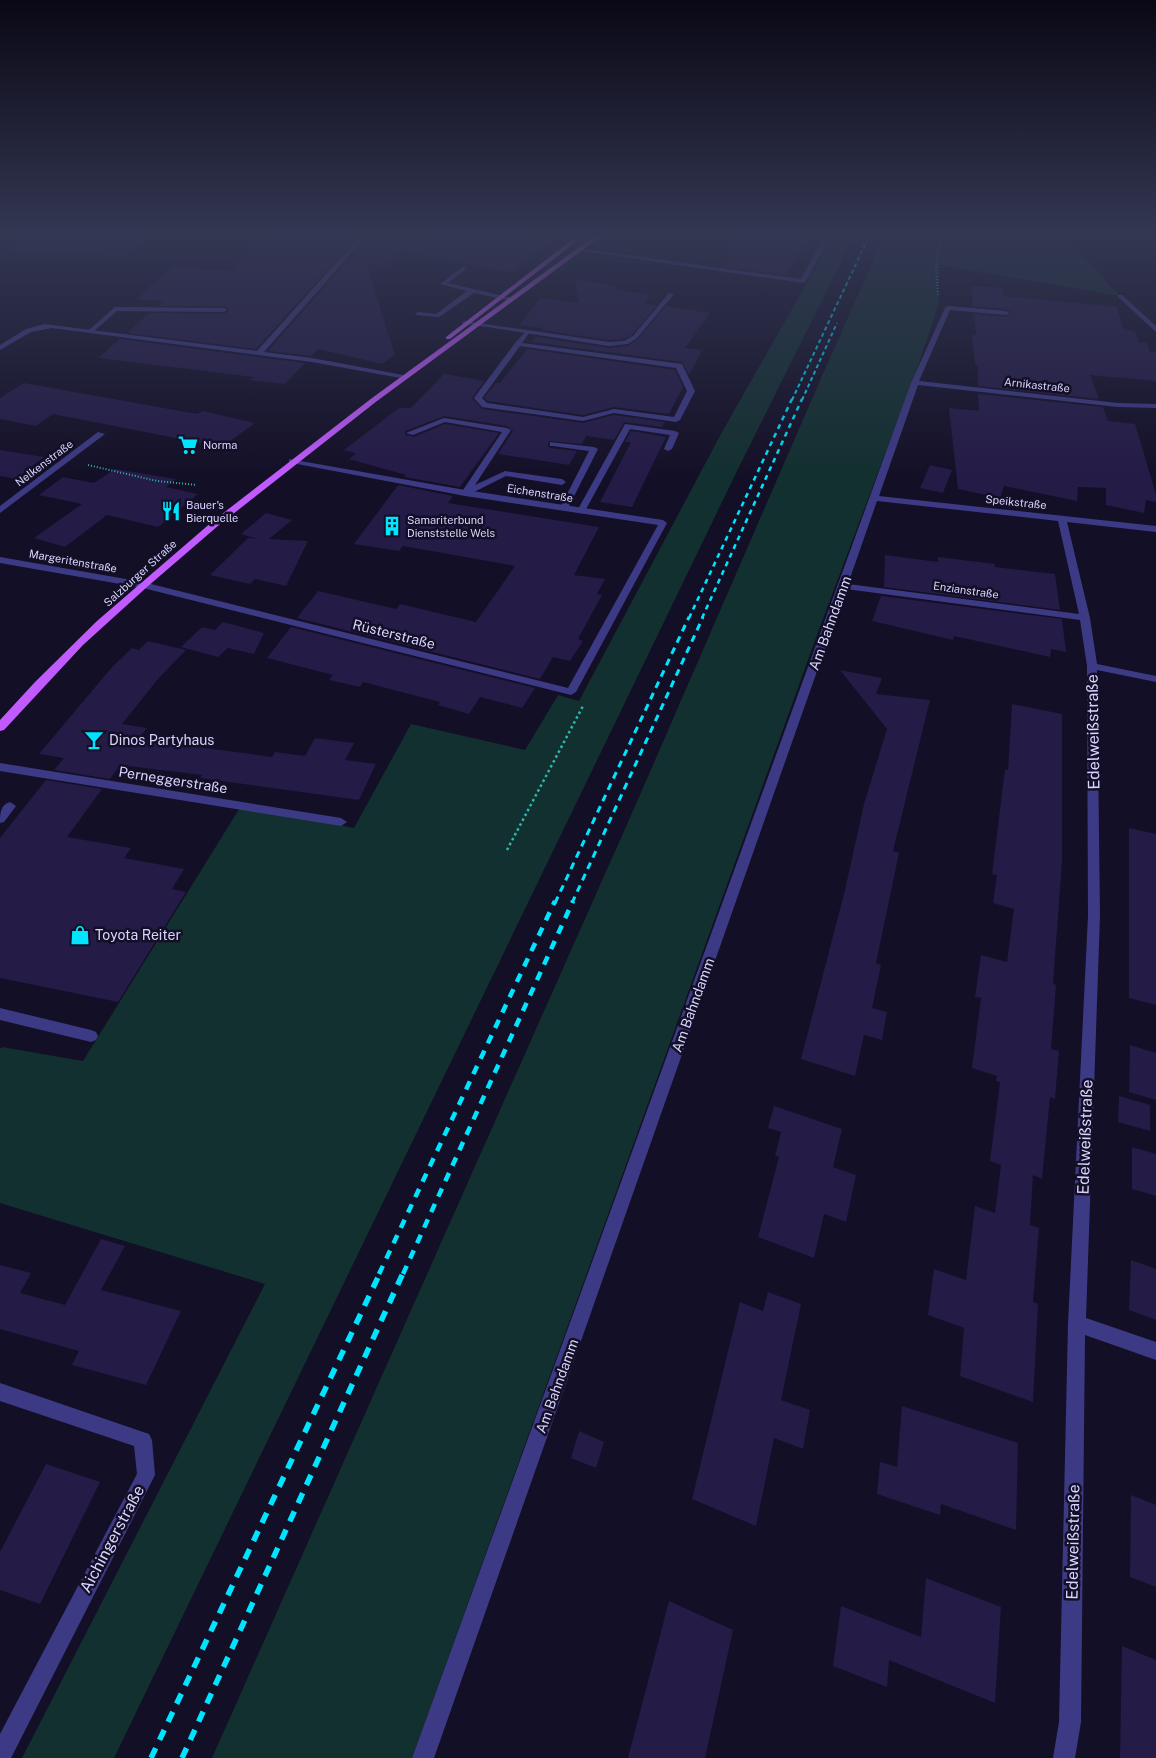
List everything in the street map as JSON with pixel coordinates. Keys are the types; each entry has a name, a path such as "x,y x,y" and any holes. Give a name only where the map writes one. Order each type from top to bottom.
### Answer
{"main road":[{"name":"Salzburger Straße","path":"403,377 476,314"},
{"name":"Salzburger Straße","path":"0,727 21,702 87,636 209,528 292,461 403,377 493,314"}],"street":[{"path":"91,331 110,314"},
{"path":"259,354 294,314"},
{"path":"418,314 437,316 440,314"},
{"path":"464,323 609,344 626,343 635,338 655,314"},
{"name":"Am Bahndamm","path":"423,1758 915,383 945,314"},
{"path":"1139,314 1156,330"},
{"path":"0,348 32,327 50,324 61,328 312,360 403,377"},
{"path":"517,344 679,366 691,391 676,420 614,411 583,419 485,405 478,398 517,344 526,333"},
{"name":"Arnikastraße","path":"915,383 1118,405 1156,406"},
{"path":"410,433 444,420 507,430 466,493"},
{"path":"581,511 628,426 675,433 668,449"},
{"name":"Nelkenstraße","path":"0,510 101,434"},
{"path":"553,444 594,450 564,508"},
{"name":"Eichenstraße","path":"292,461 466,493 663,523 571,692"},
{"path":"466,493 505,473 562,482"},
{"name":"Speikstraße","path":"874,498 1156,529"},
{"name":"Edelweißstraße","path":"1062,519 1085,618 1092,666 1094,916 1077,1324 1070,1722 1064,1758"},
{"name":"Margeritenstraße","path":"0,560 143,585"},
{"name":"Rüsterstraße","path":"143,585 571,692"},
{"name":"Enzianstraße","path":"843,586 1085,618"},
{"path":"1092,666 1156,679"},
{"name":"Perneggerstraße","path":"0,767 341,822"},
{"path":"0,819 10,806"},
{"path":"0,1014 91,1036"},
{"path":"1077,1324 1156,1351"},
{"name":"Aichingerstraße","path":"0,1392 143,1440 146,1474 0,1756"}],"path":[{"path":"67,460 157,481 198,485"},
{"path":"507,850 583,705 571,692"}],"green space":[{"path":"789,314 815,314 738,469 114,1758 22,1758 265,1284 0,1203 0,1049 2,1047 83,1061 241,806 354,828 411,724 525,750 558,695 579,701 722,432"},
{"path":"850,314 935,314 917,369 821,624 412,1758 212,1758 636,804"}],"building":[{"path":"148,314 287,314 256,349 127,333"},
{"path":"301,314 382,314 395,355 382,364 318,349 311,356 268,351"},
{"path":"528,314 649,314 632,335 623,339 609,340 519,325"},
{"path":"659,314 709,314 685,348 702,350 689,375 682,362 532,342 536,337 609,348 628,346 638,339"},
{"path":"974,314 1006,317 1009,314 1119,314 1123,328 1136,332 1139,342 1147,343 1150,352 1156,352 1156,381 1090,375 1099,399 978,386 978,365 975,365 972,335 976,335"},
{"path":"120,339 305,363 285,384 249,380 254,377 98,358"},
{"path":"527,349 675,370 683,387 669,414 614,407 583,415 488,401 484,398 496,383 500,383"},
{"path":"444,374 484,381 472,398 482,409 583,423 614,415 665,422 662,427 624,422 614,440 586,436 582,444 549,441 548,446 550,448 577,451 569,465 498,454 513,431 507,426 444,416 405,431 405,435 414,437 445,424 499,433 460,487 404,477 406,475 349,459 356,453 344,450 399,408 411,408"},
{"path":"24,383 197,414 203,411 255,423 222,447 53,414 36,426 0,419 0,398"},
{"path":"978,394 1103,407 1108,421 1135,424 1156,494 1156,502 1146,500 1144,513 1106,505 1106,488 1078,487 1077,501 1004,486 1000,498 958,489 949,408 979,411"},
{"path":"631,431 666,437 632,507 600,502 631,442 625,442"},
{"path":"0,450 44,457 16,479 0,476"},
{"path":"930,465 952,470 943,493 920,488"},
{"path":"115,469 176,479 166,487 198,494 158,527 107,515 65,547 34,538 82,504 39,495 63,477 94,483"},
{"path":"398,485 453,496 448,503 599,527 574,575 605,579 597,594 602,595 578,639 583,641 570,661 553,657 540,679 297,618 318,591 396,609 400,604 476,622 515,566 403,546 399,551 354,544"},
{"path":"266,513 292,520 269,539 308,541 286,586 255,579 250,584 210,575 248,538 257,539 241,534"},
{"path":"885,555 938,562 938,557 995,564 995,567 1055,574 1060,610 884,587"},
{"path":"881,596 1062,619 1066,652 1051,649 1050,657 954,636 953,640 872,621"},
{"path":"223,622 264,633 254,654 228,648 218,657 181,647 202,627 215,630"},
{"path":"291,627 535,688 522,708 480,697 469,714 438,705 440,702 363,682 360,687 329,680 333,675 267,658"},
{"path":"148,641 186,650 158,679 122,724 147,728 138,739 272,757 275,752 305,756 315,738 354,743 345,760 376,764 359,800 200,778 202,775 120,765 110,779 54,770 64,758 39,754 113,666 132,648 139,650"},
{"path":"840,670 882,678 876,694 930,700 893,851 899,853 876,963 881,965 872,1008 887,1012 882,1040 864,1035 855,1076 801,1059 845,890 864,804 887,729"},
{"path":"1012,704 1062,714 1062,862 1053,984 1056,985 1051,1049 1059,1051 1055,1099 1050,1097 1042,1179 1033,1175 1030,1225 1039,1228 1033,1302 1038,1304 1033,1402 960,1376 964,1328 928,1315 934,1269 966,1280 975,1206 995,1213 1001,1165 990,1161 1000,1082 996,1081 997,1076 972,1068 981,998 975,997 981,955 1007,962 1014,909 993,903 997,875 992,874 1005,769 1008,770"},
{"name":"Toyota Reiter","path":"46,780 102,789 67,837 131,848 124,858 184,869 172,889 186,892 118,1002 0,978 0,838"},
{"path":"1129,828 1156,834 1156,1005 1129,998"},
{"path":"1130,1045 1156,1053 1156,1100 1129,1092"},
{"path":"1119,1096 1150,1105 1150,1131 1118,1122"},
{"path":"774,1106 842,1129 833,1167 856,1175 846,1222 824,1214 814,1258 758,1237 779,1157 775,1156 781,1132 768,1128"},
{"path":"1132,1147 1156,1154 1156,1196 1132,1189"},
{"path":"101,1239 125,1246 101,1290 181,1311 146,1385 72,1365 79,1351 0,1329 0,1265 31,1273 20,1293 65,1305"},
{"path":"1131,1260 1156,1269 1156,1320 1129,1310"},
{"path":"768,1292 801,1304 781,1400 810,1410 803,1449 774,1438 756,1526 692,1499 740,1302 763,1311"},
{"path":"902,1406 1018,1443 1016,1530 941,1504 940,1515 877,1494 880,1462 897,1467"},
{"path":"579,1431 604,1442 596,1468 571,1458"},
{"path":"46,1464 100,1482 40,1604 0,1590 0,1552"},
{"path":"1131,1495 1156,1505 1156,1587 1130,1577"},
{"path":"926,1578 1001,1607 995,1703 889,1660 887,1687 833,1666 841,1606 921,1637"},
{"path":"669,1601 733,1630 705,1758 628,1758"},
{"path":"1122,1646 1156,1660 1156,1758 1120,1758"}],"railway":[{"path":"792,400 832,314"},
{"path":"802,400 837,323"},
{"path":"689,618 792,399"},
{"path":"702,618 802,399"},
{"path":"555,903 689,617"},
{"path":"572,903 703,617"},
{"path":"379,1274 555,901"},
{"path":"403,1274 573,901"},
{"path":"151,1758 380,1273"},
{"path":"182,1758 403,1273"}],"place":[{"name":"Norma","path":"188,445"},
{"name":"Bauer's Bierquelle","path":"171,511"},
{"name":"Samariterbund Dienststelle Wels","path":"392,526"},
{"name":"Dinos Partyhaus","path":"94,740"},
{"name":"Toyota Reiter","path":"80,935"}]}
